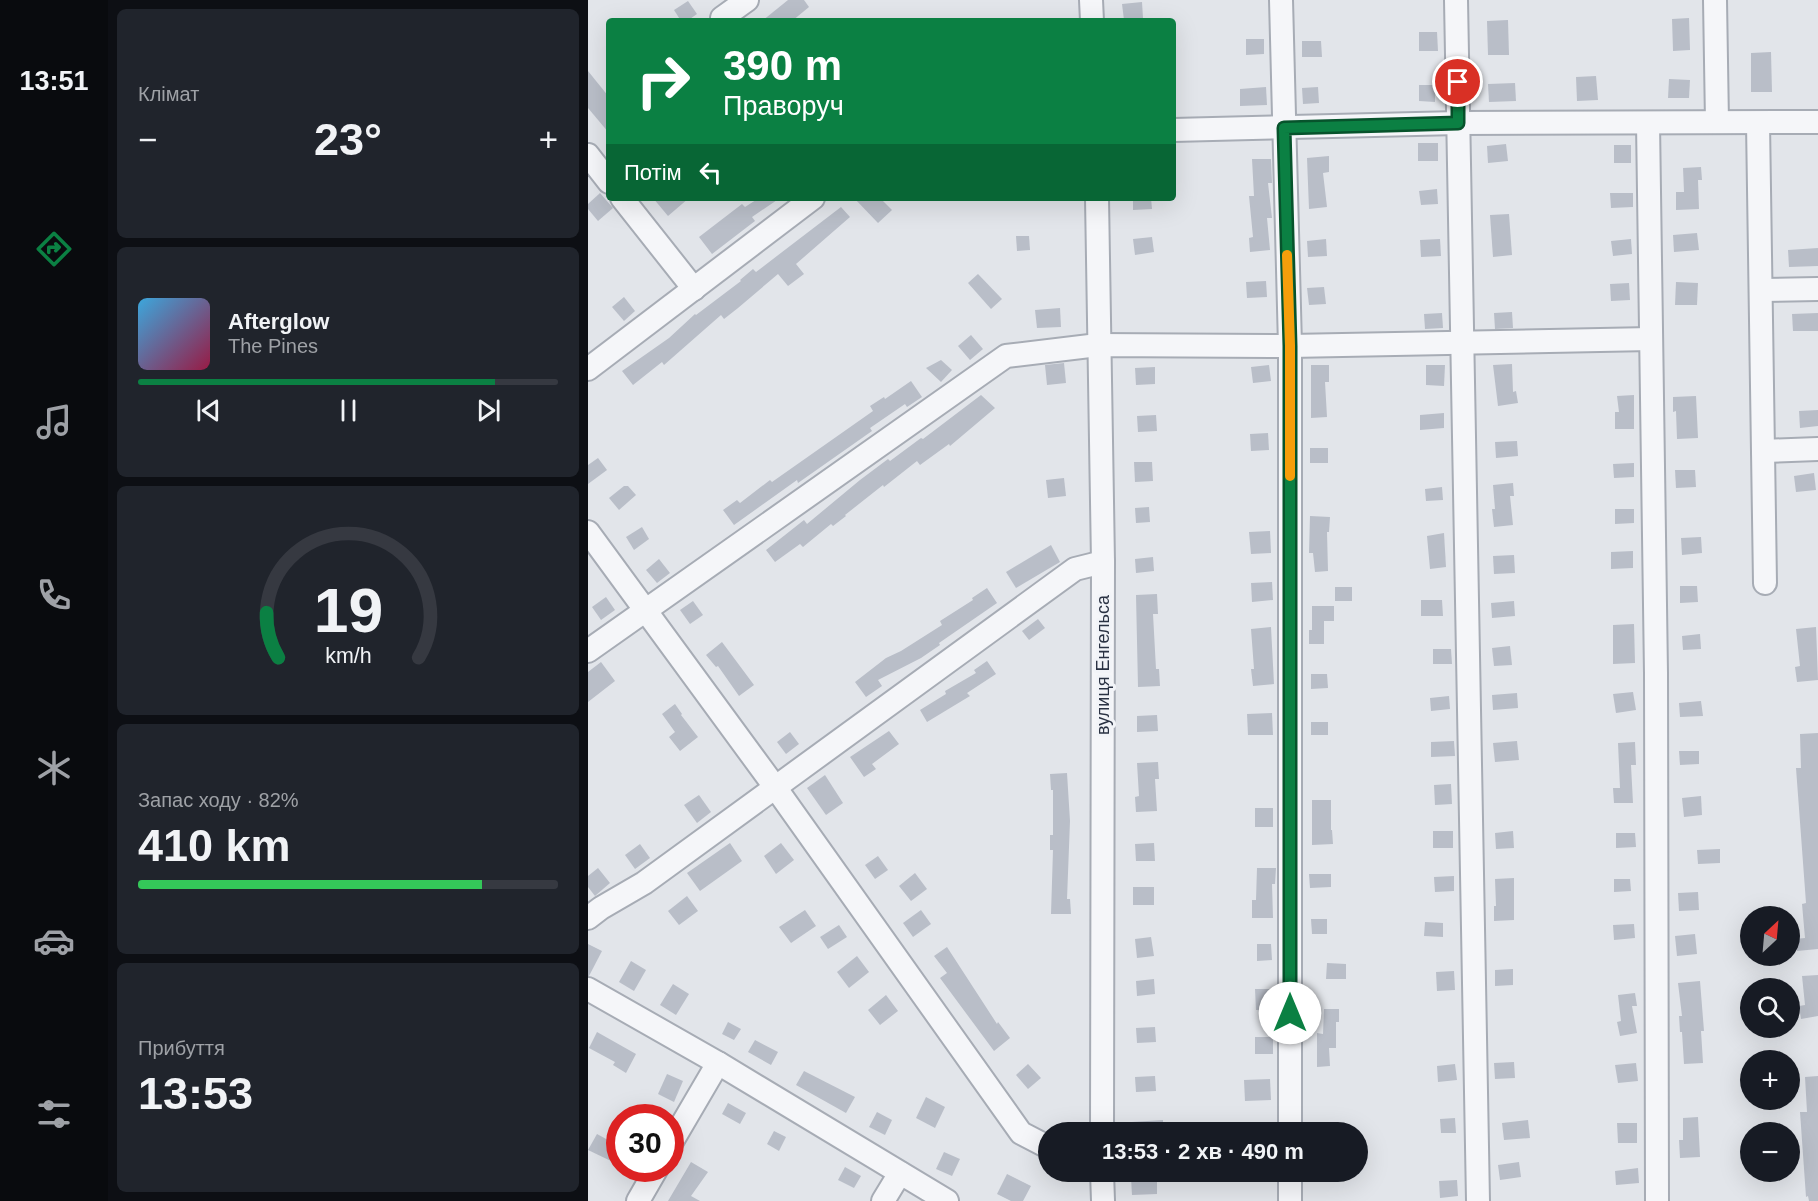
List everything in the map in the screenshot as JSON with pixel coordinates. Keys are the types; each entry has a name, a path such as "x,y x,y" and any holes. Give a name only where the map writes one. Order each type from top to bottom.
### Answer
{"street":[{"path":"719,13 747,0"},
{"path":"1091,0 1092,18"},
{"path":"1281,0 1290,346 1290,1122"},
{"path":"1456,0 1478,1201"},
{"path":"1715,0 1717,122"},
{"path":"1176,130 1458,123 1818,122"},
{"path":"1648,123 1656,685 1657,1201"},
{"path":"1758,123 1765,583"},
{"path":"588,155 606,178"},
{"path":"624,201 694,289"},
{"path":"588,369 809,201"},
{"name":"вулиця Енгельса","path":"1097,201 1103,562 1102,1122"},
{"path":"1761,290 1818,289"},
{"path":"588,651 1006,356 1098,345 1290,346 1651,339"},
{"path":"1763,451 1818,448"},
{"path":"588,532 775,787 1021,1133 1038,1142"},
{"path":"588,918 644,883 1075,569 1103,562"},
{"path":"588,989 718,1063 947,1201"},
{"path":"684,1121 718,1063"},
{"path":"883,1201 900,1173"},
{"path":"638,1201 649,1182"},
{"path":"1102,1182 1103,1201"},
{"path":"1290,1182 1290,1201"}],"building":[{"path":"788,0 804,0 809,7 796,18 766,18"},
{"path":"688,1 697,14 691,18 679,18 674,10"},
{"path":"1142,2 1143,18 1124,18 1122,4"},
{"path":"1689,18 1690,50 1673,51 1672,19"},
{"path":"1508,20 1509,55 1488,55 1487,21"},
{"path":"1419,32 1437,32 1438,51 1419,51"},
{"path":"1246,39 1264,39 1264,54 1246,55"},
{"path":"1302,41 1321,41 1322,57 1302,57"},
{"path":"1771,52 1772,92 1751,92 1751,53"},
{"path":"588,71 606,93 606,129 588,108"},
{"path":"1596,76 1598,100 1577,101 1576,77"},
{"path":"1669,79 1690,80 1689,98 1668,98"},
{"path":"1515,83 1516,101 1489,102 1488,84"},
{"path":"1419,85 1435,85 1435,102 1419,101"},
{"path":"1266,87 1267,105 1240,106 1240,89"},
{"path":"1318,87 1319,103 1303,104 1302,88"},
{"path":"1418,143 1438,143 1438,161 1418,161"},
{"path":"1506,144 1508,161 1488,163 1487,146"},
{"path":"1614,145 1631,145 1631,163 1614,163"},
{"path":"1329,156 1329,172 1323,173 1327,207 1309,209 1307,158"},
{"path":"1252,159 1271,159 1272,183 1268,183 1272,218 1267,218 1270,250 1250,252 1249,238 1253,237 1249,196 1254,196"},
{"path":"1701,167 1702,180 1698,180 1699,209 1676,210 1676,192 1684,192 1683,168"},
{"path":"1437,189 1438,204 1421,205 1419,191"},
{"path":"600,193 613,208 598,221 588,209 588,204"},
{"path":"1610,193 1633,193 1633,207 1611,208"},
{"path":"656,201 686,201 668,216"},
{"path":"754,201 776,201 752,217 755,221 712,254 699,237 742,204 745,207"},
{"path":"857,201 883,201 892,210 878,223"},
{"path":"1133,201 1151,201 1152,209 1133,210"},
{"path":"841,207 850,217 796,264 804,274 788,286 778,274 724,319 721,315 664,365 662,362 633,385 622,371 669,338 695,314 741,281 753,269 756,272"},
{"path":"1509,214 1512,255 1493,257 1490,215"},
{"path":"1697,233 1699,250 1674,252 1673,235"},
{"path":"1016,236 1029,236 1030,250 1017,251"},
{"path":"1152,237 1154,252 1135,255 1133,239"},
{"path":"1326,239 1327,256 1308,257 1307,241"},
{"path":"1440,239 1441,256 1421,257 1420,240"},
{"path":"1631,239 1632,254 1613,256 1611,241"},
{"path":"1818,248 1818,266 1789,267 1788,250"},
{"path":"978,274 1002,299 991,309 968,283"},
{"path":"1266,281 1267,297 1247,298 1246,282"},
{"path":"1676,282 1698,283 1697,305 1675,305"},
{"path":"1629,283 1630,300 1611,301 1610,284"},
{"path":"1324,287 1326,304 1309,305 1307,288"},
{"path":"624,297 635,311 624,321 612,307"},
{"path":"1060,308 1061,327 1037,328 1035,310"},
{"path":"1512,312 1513,328 1495,329 1494,313"},
{"path":"1442,313 1443,328 1425,329 1424,314"},
{"path":"1818,313 1818,331 1793,331 1792,314"},
{"path":"971,335 983,349 970,360 958,346"},
{"path":"941,360 952,370 941,382 926,368"},
{"path":"1064,363 1066,383 1047,385 1045,365"},
{"path":"1512,364 1513,392 1516,391 1518,403 1498,406 1493,365"},
{"path":"1269,365 1271,381 1253,383 1251,367"},
{"path":"1311,365 1329,365 1329,382 1325,382 1327,417 1311,418"},
{"path":"1426,365 1445,365 1444,386 1426,385"},
{"path":"1155,367 1155,384 1136,385 1135,368"},
{"path":"911,381 922,397 907,407 905,404 870,428 872,431 734,525 723,510 737,500 740,503 770,480 772,482 873,411 870,406 884,397 885,399"},
{"path":"981,395 995,408 950,446 949,444 920,465 917,461 884,487 883,485 833,526 831,524 803,547 800,544 775,562 766,550 804,520 807,524 888,459 890,461 921,438 923,439"},
{"path":"1634,395 1634,429 1615,429 1615,412 1619,412 1617,396"},
{"path":"1696,396 1698,438 1677,439 1673,397"},
{"path":"1818,410 1818,426 1800,428 1799,411"},
{"path":"1444,413 1444,428 1420,430 1420,415"},
{"path":"1156,415 1157,431 1138,432 1137,416"},
{"path":"1268,433 1269,450 1251,451 1250,434"},
{"path":"1517,441 1518,456 1496,458 1495,442"},
{"path":"1310,448 1328,448 1328,463 1310,463"},
{"path":"598,458 607,470 588,484 588,465"},
{"path":"1134,462 1152,462 1153,481 1135,482"},
{"path":"1634,463 1634,477 1614,478 1613,464"},
{"path":"1675,470 1695,470 1696,487 1676,488"},
{"path":"1814,473 1816,490 1796,492 1794,476"},
{"path":"1064,478 1066,496 1048,498 1046,480"},
{"path":"1513,483 1514,496 1510,496 1513,525 1494,527 1493,485"},
{"path":"624,486 628,486 636,495 619,510 609,498"},
{"path":"1442,487 1443,500 1426,501 1425,489"},
{"path":"1149,507 1150,522 1136,523 1135,508"},
{"path":"1615,509 1634,509 1634,523 1615,524"},
{"path":"1310,516 1330,517 1329,532 1327,532 1328,571 1315,572 1313,553 1309,553"},
{"path":"642,527 649,539 634,550 626,537"},
{"path":"1270,531 1271,553 1251,554 1249,532"},
{"path":"1444,533 1446,567 1430,569 1427,536"},
{"path":"1701,537 1702,553 1682,555 1681,538"},
{"path":"1051,545 1060,562 1016,588 1006,572"},
{"path":"1633,551 1633,568 1611,569 1611,552"},
{"path":"1514,555 1515,573 1494,574 1493,556"},
{"path":"1153,557 1154,571 1136,573 1135,559"},
{"path":"659,559 670,573 657,583 646,570"},
{"path":"1272,582 1273,600 1252,602 1251,583"},
{"path":"1680,586 1697,586 1698,602 1680,603"},
{"path":"1335,587 1352,587 1352,601 1335,601"},
{"path":"987,588 997,603 921,658 878,680 882,686 866,697 855,682 886,658 942,625 940,621"},
{"path":"1157,594 1158,614 1153,614 1156,669 1159,669 1160,686 1138,687 1136,595"},
{"path":"606,597 615,610 601,620 592,607"},
{"path":"1421,600 1442,600 1443,616 1421,616"},
{"path":"693,601 703,615 690,624 680,610"},
{"path":"1514,601 1515,616 1492,618 1491,603"},
{"path":"1312,606 1334,606 1334,621 1324,621 1324,644 1309,644 1309,630 1312,630"},
{"path":"1038,619 1045,628 1029,640 1022,631"},
{"path":"1634,624 1635,663 1613,664 1613,625"},
{"path":"1271,627 1274,684 1253,686 1251,629"},
{"path":"1816,627 1818,680 1797,682 1795,667 1800,666 1796,629"},
{"path":"1700,634 1701,649 1683,650 1682,636"},
{"path":"722,642 754,685 739,696 718,666 716,667 706,655"},
{"path":"1510,646 1512,665 1494,666 1492,648"},
{"path":"1433,649 1451,649 1452,664 1433,664"},
{"path":"987,661 996,674 967,693 970,696 927,722 920,710 946,694 945,691 976,673 974,670"},
{"path":"601,662 615,681 588,702 588,672"},
{"path":"1311,674 1327,674 1328,688 1311,689"},
{"path":"1633,692 1636,710 1616,713 1613,694"},
{"path":"1517,693 1518,708 1493,710 1492,695"},
{"path":"1449,696 1450,709 1431,711 1430,698"},
{"path":"1701,701 1703,716 1680,717 1679,703"},
{"path":"675,704 698,737 680,751 669,737 675,732 662,714"},
{"path":"1272,713 1273,735 1248,735 1247,714"},
{"path":"1157,715 1158,731 1137,732 1137,716"},
{"path":"1311,722 1328,722 1328,735 1311,735"},
{"path":"889,731 899,744 872,764 876,769 864,777 850,757"},
{"path":"790,732 799,744 786,754 777,742"},
{"path":"1818,733 1818,949 1800,951 1800,938 1805,938 1802,904 1806,903 1796,768 1801,768 1800,734"},
{"path":"1454,741 1455,756 1431,757 1431,742"},
{"path":"1517,741 1519,760 1495,762 1493,743"},
{"path":"1635,742 1636,765 1631,765 1633,803 1614,803 1613,788 1620,788 1618,743"},
{"path":"1679,751 1699,751 1699,764 1680,765"},
{"path":"1158,762 1159,779 1155,779 1157,811 1136,812 1135,797 1139,796 1137,763"},
{"path":"1067,773 1070,821 1067,899 1070,899 1071,914 1051,914 1053,850 1050,850 1050,835 1053,835 1053,790 1051,790 1050,774"},
{"path":"825,775 843,803 826,815 807,788"},
{"path":"1451,784 1452,804 1435,805 1434,785"},
{"path":"699,795 711,812 697,823 684,805"},
{"path":"1701,796 1702,815 1684,817 1682,798"},
{"path":"1312,800 1331,800 1333,844 1312,845"},
{"path":"1255,808 1273,808 1273,827 1255,827"},
{"path":"1433,831 1453,831 1453,848 1433,848"},
{"path":"1513,831 1514,848 1496,849 1495,833"},
{"path":"1616,833 1635,833 1636,847 1616,848"},
{"path":"730,843 742,861 700,891 687,873"},
{"path":"781,843 794,860 776,874 764,856"},
{"path":"1154,843 1155,861 1136,861 1135,844"},
{"path":"640,844 650,858 635,869 625,855"},
{"path":"1720,849 1720,863 1698,864 1697,850"},
{"path":"878,856 888,870 875,879 865,865"},
{"path":"598,868 610,883 595,896 588,887 588,876"},
{"path":"1257,868 1276,868 1275,884 1272,884 1273,918 1252,918 1252,900 1256,900"},
{"path":"915,873 927,889 911,901 899,886"},
{"path":"1309,874 1331,874 1331,887 1310,888"},
{"path":"1454,876 1454,891 1435,892 1434,877"},
{"path":"1514,878 1514,920 1494,921 1495,879"},
{"path":"1614,879 1630,879 1631,891 1614,892"},
{"path":"1133,887 1154,887 1154,905 1133,905"},
{"path":"1698,892 1699,910 1679,911 1678,893"},
{"path":"687,896 698,911 679,925 668,911"},
{"path":"805,910 816,926 791,943 779,927"},
{"path":"921,910 931,924 913,937 903,923"},
{"path":"1311,919 1327,919 1327,934 1312,934"},
{"path":"1425,922 1443,923 1443,937 1424,936"},
{"path":"1634,924 1635,938 1614,940 1613,925"},
{"path":"839,925 847,937 828,949 820,937"},
{"path":"1695,934 1697,954 1677,956 1675,936"},
{"path":"1151,937 1154,956 1137,958 1135,939"},
{"path":"588,944 602,951 589,976 588,976"},
{"path":"1257,944 1271,944 1272,960 1257,961"},
{"path":"947,947 997,1024 998,1022 1010,1038 994,1051 940,978 947,973 934,956"},
{"path":"857,956 869,972 849,988 837,972"},
{"path":"631,961 646,970 634,991 619,982"},
{"path":"1327,963 1346,964 1346,979 1326,979"},
{"path":"1513,969 1513,985 1495,986 1495,970"},
{"path":"1454,971 1455,990 1437,991 1436,972"},
{"path":"1818,975 1818,1016 1801,1019 1800,1006 1805,1005 1802,976"},
{"path":"1154,979 1155,994 1137,996 1136,981"},
{"path":"1700,981 1704,1031 1701,1031 1703,1063 1684,1064 1678,983"},
{"path":"673,984 689,994 676,1015 660,1005"},
{"path":"1255,989 1275,989 1276,1009 1256,1010"},
{"path":"1635,993 1637,1006 1632,1006 1637,1033 1620,1036 1617,1022 1621,1021 1618,995"},
{"path":"886,995 898,1011 880,1025 868,1010"},
{"path":"1324,1009 1339,1009 1339,1022 1336,1022 1336,1048 1329,1048 1330,1066 1317,1067 1317,1033 1323,1034"},
{"path":"728,1022 741,1029 734,1040 722,1034"},
{"path":"1155,1027 1156,1042 1137,1043 1136,1028"},
{"path":"597,1032 636,1054 626,1073 613,1065 615,1062 589,1048"},
{"path":"1255,1037 1273,1037 1273,1054 1255,1054"},
{"path":"755,1040 778,1052 771,1065 748,1052"},
{"path":"1514,1062 1515,1078 1495,1079 1494,1063"},
{"path":"1636,1063 1638,1081 1618,1083 1615,1065"},
{"path":"1028,1064 1041,1078 1028,1089 1016,1075"},
{"path":"1455,1064 1457,1080 1438,1082 1437,1066"},
{"path":"804,1071 855,1097 846,1113 796,1085"},
{"path":"667,1074 683,1081 674,1102 658,1094"},
{"path":"1155,1076 1156,1091 1136,1092 1135,1077"},
{"path":"1818,1076 1818,1201 1809,1201 1808,1196 1806,1197 1800,1112 1807,1112 1805,1077"},
{"path":"1270,1079 1271,1100 1245,1101 1244,1080"},
{"path":"926,1097 945,1107 935,1128 916,1118"},
{"path":"728,1103 746,1113 740,1124 722,1114"},
{"path":"877,1112 892,1120 885,1135 869,1127"},
{"path":"1698,1117 1700,1157 1680,1158 1679,1140 1683,1140 1683,1118"},
{"path":"1455,1118 1456,1133 1441,1133 1440,1119"},
{"path":"1163,1120 1163,1122 1132,1122"},
{"path":"1528,1120 1530,1138 1504,1140 1502,1123"},
{"path":"1617,1123 1637,1123 1637,1143 1618,1143"},
{"path":"774,1131 786,1137 779,1151 767,1144"},
{"path":"597,1134 606,1139 606,1159 588,1150"},
{"path":"944,1152 960,1159 952,1176 936,1169"},
{"path":"691,1162 708,1172 691,1196 700,1201 668,1201 679,1182 684,1182 684,1174"},
{"path":"1519,1162 1521,1177 1500,1180 1498,1165"},
{"path":"845,1167 861,1176 854,1188 838,1180"},
{"path":"1638,1168 1639,1183 1616,1185 1615,1171"},
{"path":"1007,1174 1031,1186 1023,1201 1011,1201 997,1194"},
{"path":"1457,1180 1458,1196 1440,1198 1439,1181"},
{"path":"1131,1182 1157,1182 1157,1194 1132,1195"}],"slow traffic":[{"path":"1287,255 1290,476"}],"route":[{"path":"1290,1013 1290,346 1284,128 1458,123 1458,82"}]}
